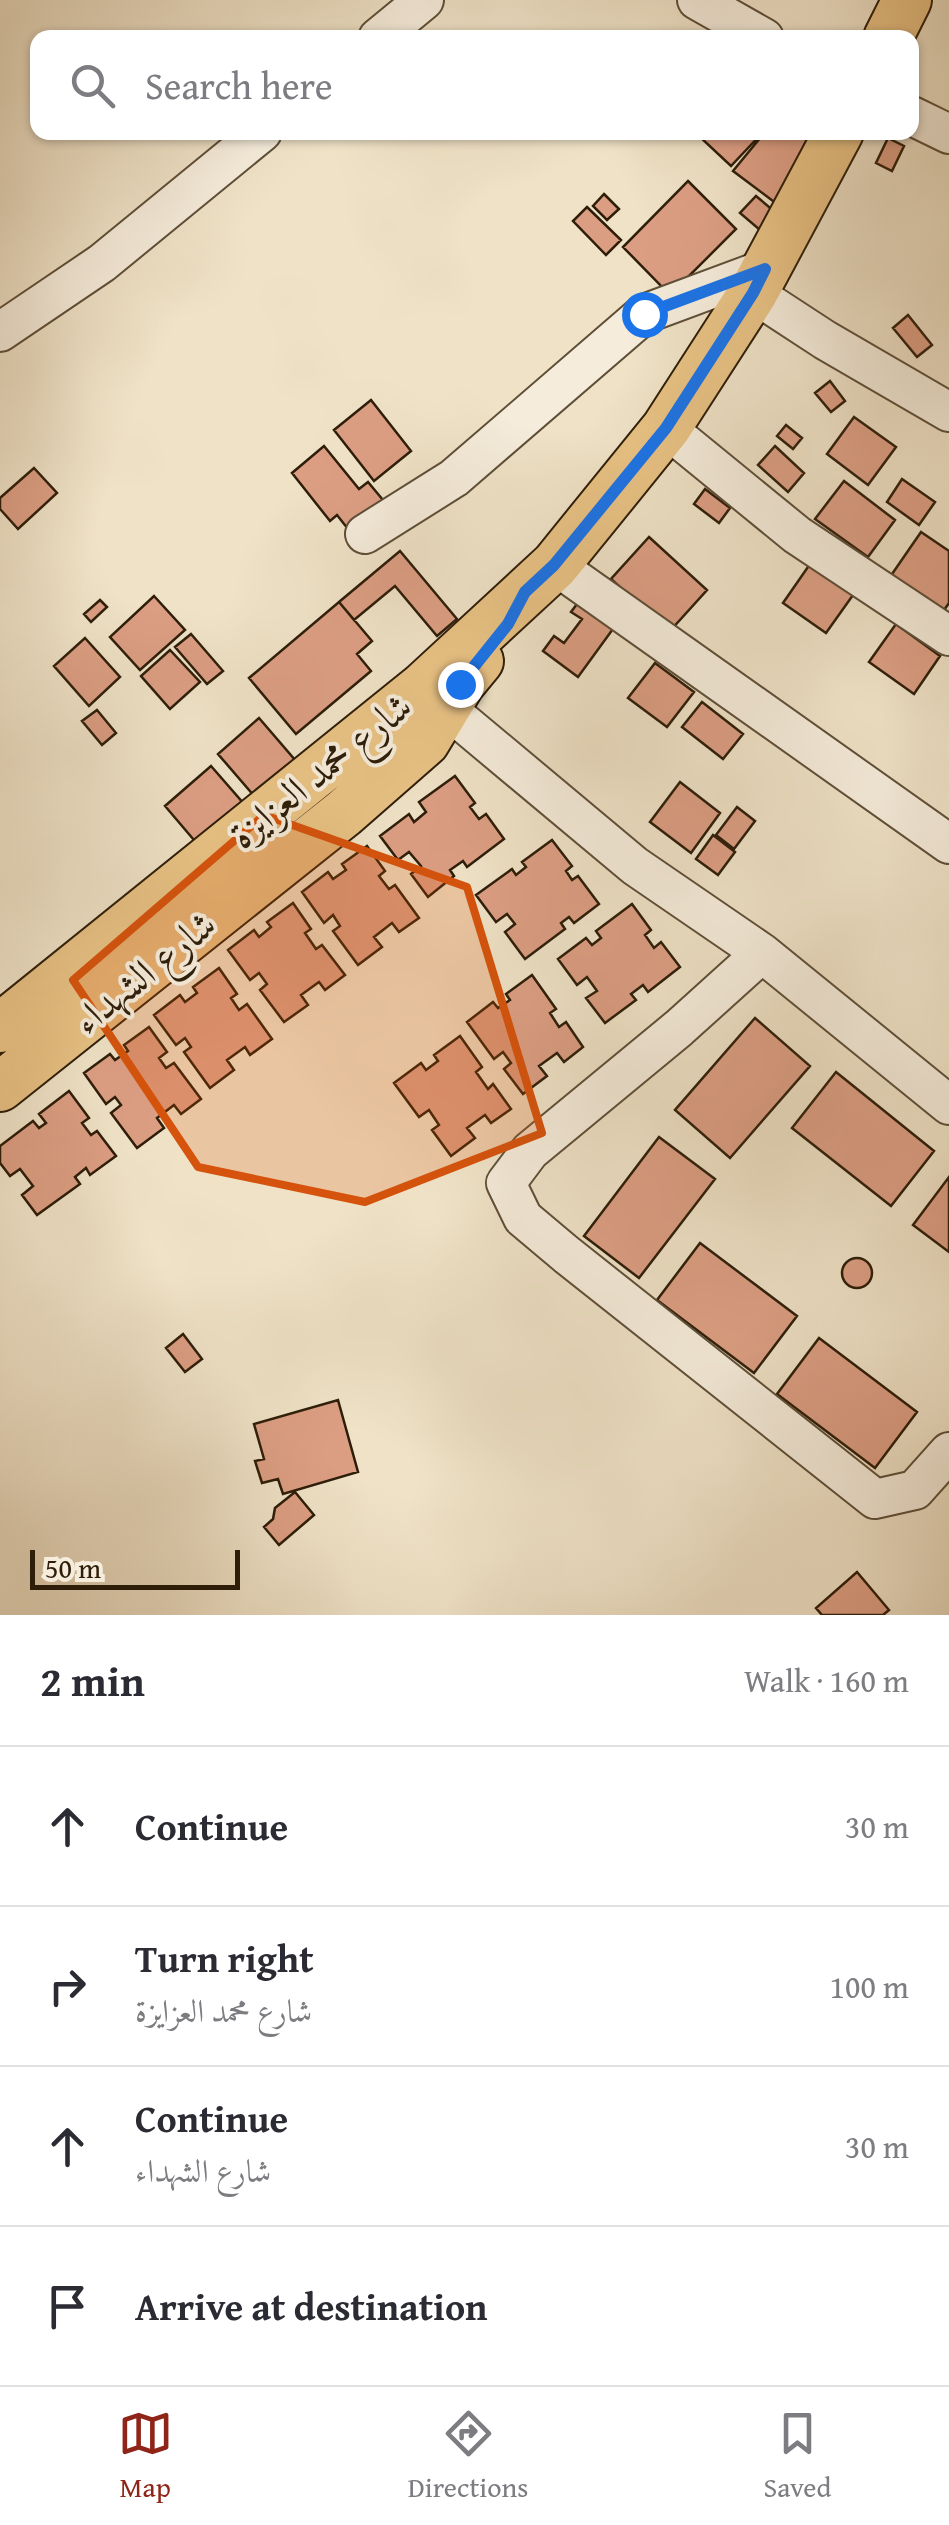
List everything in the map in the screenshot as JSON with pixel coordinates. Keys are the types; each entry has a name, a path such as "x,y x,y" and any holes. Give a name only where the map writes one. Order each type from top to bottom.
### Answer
{"main road":[{"path":"892,30 906,0"},
{"path":"540,579 666,428 759,281 836,140"},
{"name":"شارع الشهداء","path":"0,1087 344,813 425,742 434,698 460,684 540,579"},
{"name":"شارع محمد العزايزة","path":"0,1028 434,698"}],"street":[{"path":"388,30 424,0"},
{"path":"696,0 750,30"},
{"path":"919,119 949,134"},
{"path":"0,332 102,263 252,140"},
{"path":"366,534 454,478 644,314 759,281 825,340 949,412"},
{"path":"666,428 797,534 949,636"},
{"path":"540,579 949,844"},
{"path":"434,698 635,866 762,952 949,1106"},
{"path":"762,952 680,1028 530,1152 506,1183 523,1218 875,1499 915,1490 949,1452"}],"highlighted area":[{"path":"264,815 467,887 542,1133 365,1202 198,1167 73,980"}],"building":[{"path":"703,140 755,140 731,166"},
{"path":"758,140 807,140 777,204 733,171"},
{"path":"887,140 904,146 892,171 876,163"},
{"path":"688,181 736,229 670,295 623,247"},
{"path":"604,194 619,209 607,220 593,206"},
{"path":"756,196 775,212 760,230 740,213"},
{"path":"587,207 621,240 606,255 573,221"},
{"path":"908,315 932,345 917,357 893,328"},
{"path":"830,381 845,401 831,412 815,393"},
{"path":"371,400 411,451 374,481 334,430"},
{"path":"854,417 896,447 868,485 827,454"},
{"path":"786,425 802,438 793,449 777,436"},
{"path":"324,446 359,489 368,482 383,500 348,529 337,515 330,521 292,473"},
{"path":"775,446 804,473 788,492 758,465"},
{"path":"34,468 57,493 18,529 0,509 0,498"},
{"path":"902,479 935,502 919,525 887,502"},
{"path":"844,481 895,520 868,557 815,519"},
{"path":"705,489 730,508 719,523 694,504"},
{"path":"921,532 949,551 949,603 942,613 890,577"},
{"path":"649,537 707,590 669,632 611,579"},
{"path":"400,551 457,619 437,636 395,586 354,620 339,602"},
{"path":"810,564 853,595 826,633 783,603"},
{"path":"154,596 185,630 140,670 110,637"},
{"path":"583,596 618,622 578,677 543,651 554,636 564,643 582,619 571,612"},
{"path":"100,600 107,607 91,622 84,614"},
{"path":"339,602 372,641 357,654 371,671 296,734 249,678"},
{"path":"896,624 940,656 914,694 869,662"},
{"path":"191,634 223,671 207,684 175,647"},
{"path":"85,638 120,677 89,706 54,666"},
{"path":"170,650 200,682 170,709 141,676"},
{"path":"655,663 694,692 667,727 628,698"},
{"path":"702,702 743,734 723,759 682,727"},
{"path":"97,710 116,733 102,745 82,721"},
{"path":"259,718 302,768 261,804 218,754"},
{"path":"211,766 251,812 205,853 165,806"},
{"path":"455,776 475,803 470,807 479,819 486,814 504,839 467,867 463,861 450,870 454,876 428,897 411,874 421,866 409,852 398,860 380,836 409,814 414,822 426,812 419,802"},
{"path":"680,782 720,813 691,853 650,822"},
{"path":"737,807 755,821 734,849 716,835"},
{"path":"713,835 735,852 718,875 696,859"},
{"path":"552,840 572,866 566,871 572,880 578,876 599,904 574,923 569,917 561,923 565,929 525,959 505,932 515,924 507,914 496,922 476,895 512,869 516,875 526,867 522,862"},
{"path":"367,846 385,871 379,876 389,889 395,885 419,918 399,932 392,923 374,937 382,947 358,965 333,931 340,926 333,915 324,923 302,892 328,872 333,879 346,870 342,864"},
{"path":"293,903 311,929 305,933 316,949 322,945 345,975 325,990 319,982 301,995 308,1005 284,1022 260,990 267,984 259,973 250,980 228,950 254,930 259,937 271,927 267,922"},
{"path":"632,904 651,930 645,935 654,948 661,942 680,967 648,992 643,985 631,994 636,1000 605,1023 586,998 597,991 587,977 577,985 558,959 586,938 592,945 601,938 596,931"},
{"path":"219,968 237,994 231,998 239,1010 247,1004 272,1039 250,1055 245,1047 227,1060 234,1070 210,1088 184,1052 191,1047 185,1038 176,1045 154,1015 180,995 185,1002 197,993 193,987"},
{"path":"532,975 556,1009 550,1013 559,1027 566,1022 583,1047 564,1062 557,1053 539,1066 547,1076 523,1094 504,1069 511,1063 503,1052 494,1059 467,1022 493,1002 498,1008 510,1000 506,994"},
{"path":"755,1018 810,1066 730,1158 675,1110"},
{"path":"149,1027 167,1052 159,1058 166,1068 174,1063 201,1099 181,1114 174,1105 157,1118 164,1128 137,1148 111,1113 121,1105 115,1097 106,1104 84,1073 110,1054 115,1060 128,1051 124,1045"},
{"path":"460,1036 482,1067 476,1072 488,1089 493,1084 511,1109 491,1123 485,1115 467,1128 475,1138 451,1156 432,1130 439,1125 429,1110 419,1117 394,1083 421,1063 426,1070 438,1061 434,1055"},
{"path":"836,1072 934,1151 891,1206 792,1128"},
{"path":"69,1091 89,1118 82,1123 91,1135 97,1131 116,1156 90,1175 86,1168 75,1177 80,1184 37,1215 22,1195 33,1186 20,1169 10,1176 0,1163 0,1146 33,1121 39,1128 46,1123 39,1114"},
{"path":"659,1137 715,1179 639,1278 584,1236"},
{"path":"949,1177 949,1252 913,1225"},
{"path":"700,1243 797,1316 754,1373 657,1300"},
{"path":"857,1258 871,1267 872,1273 863,1287 857,1288 843,1279 842,1273 851,1259"},
{"path":"183,1334 202,1359 185,1372 166,1348"},
{"path":"819,1338 917,1412 875,1468 777,1394"},
{"path":"338,1400 358,1472 283,1494 278,1479 262,1483 255,1461 264,1459 254,1424"},
{"path":"295,1492 314,1515 279,1545 264,1527 273,1519 275,1508"},
{"path":"857,1572 889,1610 883,1615 822,1615 816,1608"}],"route":[{"path":"460,684 508,624 525,592 554,565 666,428 765,269 644,314"}]}
